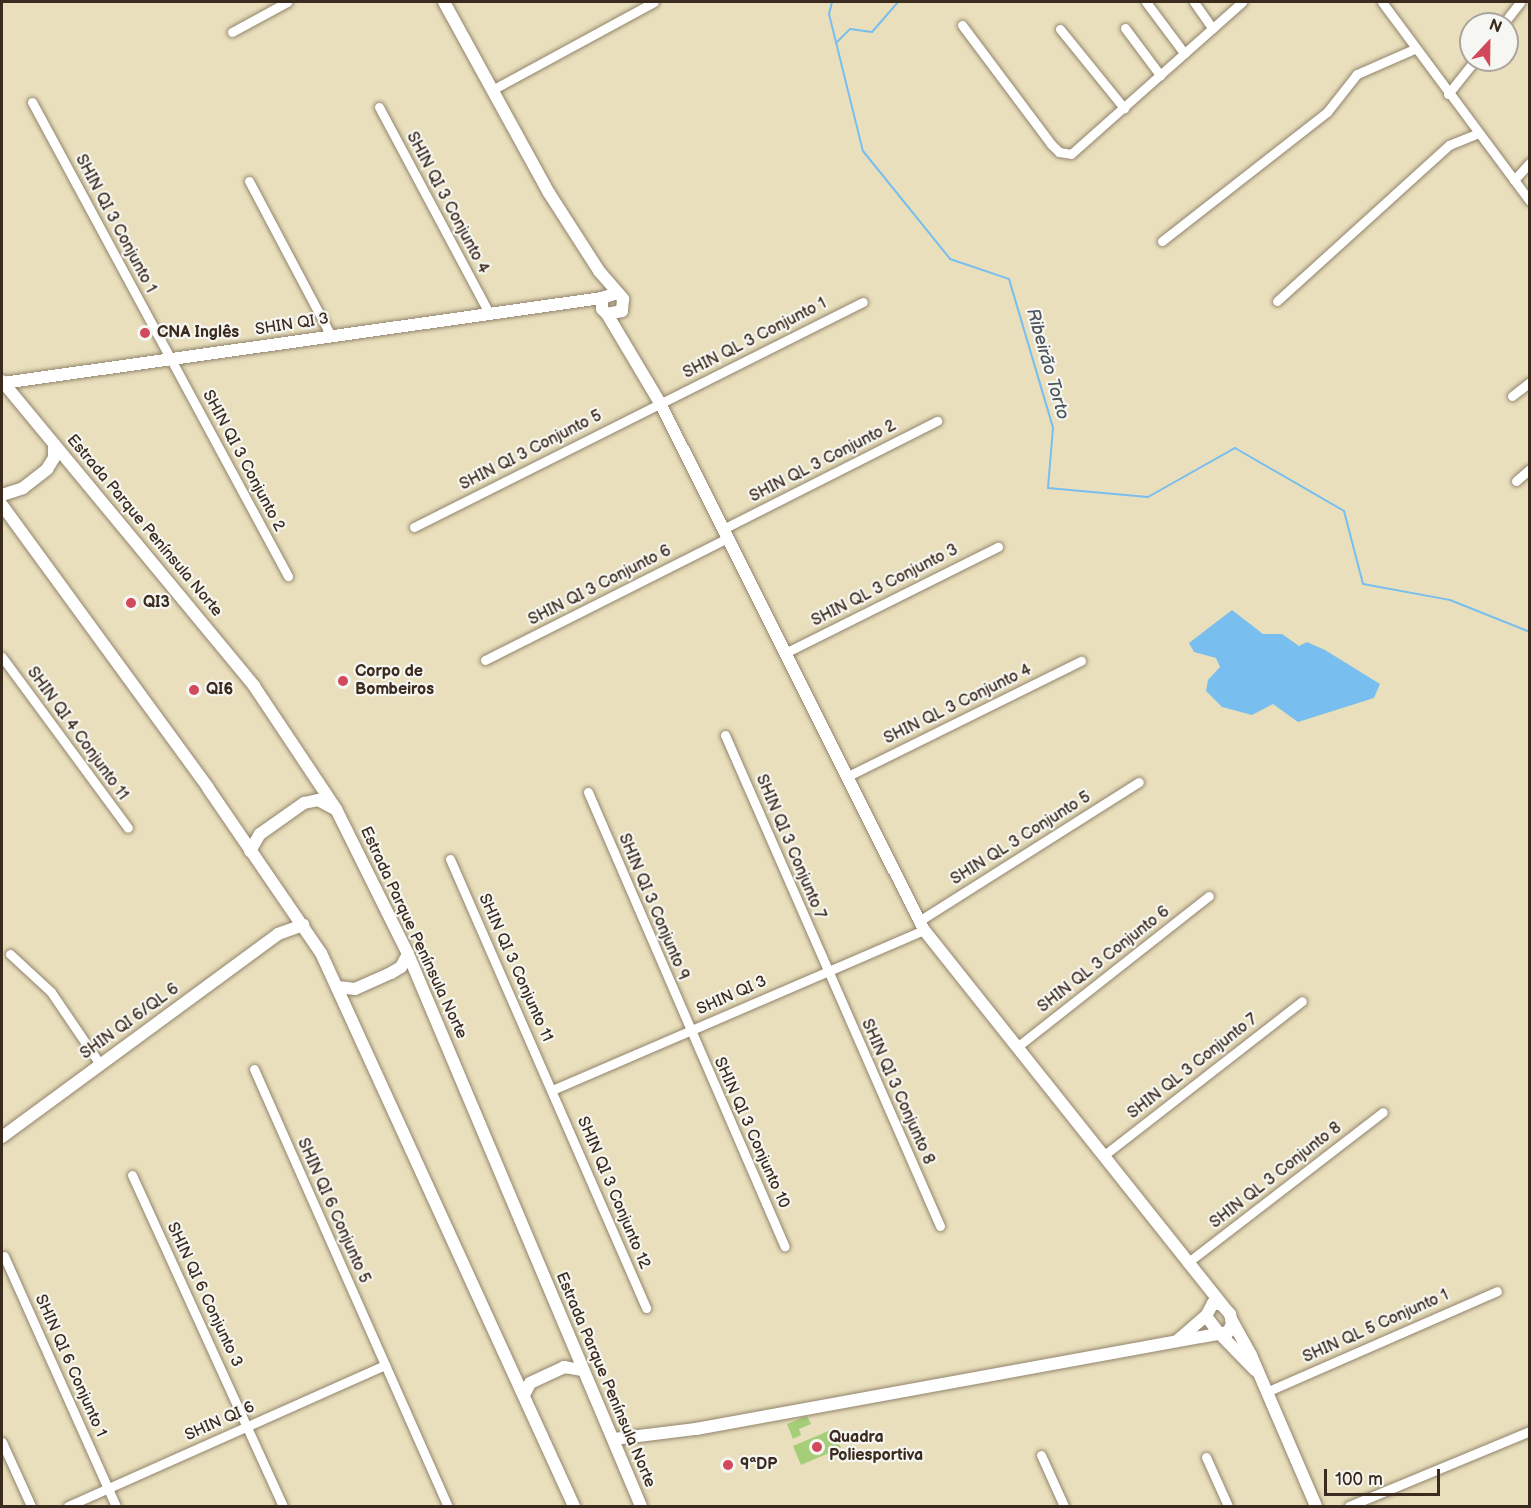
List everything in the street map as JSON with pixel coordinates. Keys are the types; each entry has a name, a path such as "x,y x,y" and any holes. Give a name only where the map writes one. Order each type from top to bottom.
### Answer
{"street":[{"path":"232,32 287,2"},
{"path":"444,2 549,193 599,271 624,303 622,311 631,350"},
{"path":"492,90 654,2"},
{"path":"1146,2 1184,53"},
{"path":"1194,2 1212,28"},
{"path":"962,26 1059,152 1071,154 1242,2"},
{"path":"1383,2 1414,49 1530,201"},
{"path":"1125,28 1160,75"},
{"path":"1060,29 1125,108"},
{"path":"1162,241 1327,112 1357,74 1414,49"},
{"path":"1448,94 1465,72"},
{"name":"SHIN QI 3 Conjunto 1","path":"32,102 172,361"},
{"name":"SHIN QI 3 Conjunto 4","path":"379,107 489,313"},
{"path":"1276,301 1449,145 1478,134"},
{"path":"1514,180 1530,162"},
{"path":"249,181 331,336"},
{"path":"599,271 605,313 631,350 660,403 922,925 1191,1268 1212,1309 1218,1332 1258,1373"},
{"name":"SHIN QI 3","path":"2,382 31,382 560,304 617,293"},
{"name":"SHIN QL 3 Conjunto 1","path":"660,403 863,302"},
{"name":"SHIN QI 3","path":"560,304 584,304 605,313"},
{"path":"605,313 622,311"},
{"name":"SHIN QI 3 Conjunto 2","path":"172,361 288,576"},
{"name":"Estrada Parque Península Norte","path":"2,382 274,712 336,809 408,954 641,1506"},
{"path":"16,398 31,382"},
{"path":"1512,396 1530,382"},
{"name":"SHIN QI 3 Conjunto 5","path":"414,526 660,403"},
{"name":"SHIN QL 3 Conjunto 2","path":"726,533 937,421"},
{"path":"2,495 23,488 47,469 54,458 54,444"},
{"path":"1516,481 1530,469"},
{"path":"2,505 303,925 338,987 574,1506"},
{"name":"SHIN QI 3 Conjunto 6","path":"485,660 726,533"},
{"name":"SHIN QL 3 Conjunto 3","path":"785,653 998,547"},
{"name":"SHIN QI 4 Conjunto 11","path":"2,657 128,828"},
{"name":"SHIN QL 3 Conjunto 4","path":"848,776 1081,662"},
{"name":"SHIN QI 3 Conjunto 7","path":"725,735 827,971"},
{"name":"SHIN QL 3 Conjunto 5","path":"922,925 1139,782"},
{"name":"SHIN QI 3 Conjunto 9","path":"588,792 691,1033"},
{"path":"250,851 260,834 304,803 318,800 336,809"},
{"name":"SHIN QI 3 Conjunto 11","path":"450,859 552,1090"},
{"name":"SHIN QL 3 Conjunto 6","path":"1017,1047 1209,896"},
{"name":"SHIN QI 6/QL 6","path":"278,934 294,912"},
{"name":"SHIN QI 6/QL 6","path":"2,1137 278,934 303,925"},
{"name":"SHIN QI 3","path":"552,1090 691,1033 922,925"},
{"path":"10,954 51,992 100,1064"},
{"path":"338,987 355,989 391,973 401,967 408,954"},
{"name":"SHIN QI 3 Conjunto 8","path":"827,971 940,1226"},
{"name":"SHIN QL 3 Conjunto 7","path":"1103,1156 1302,1001"},
{"name":"SHIN QI 3 Conjunto 10","path":"691,1033 784,1246"},
{"name":"SHIN QI 6 Conjunto 5","path":"254,1069 448,1506"},
{"name":"SHIN QI 3 Conjunto 12","path":"552,1090 646,1308"},
{"name":"SHIN QL 3 Conjunto 8","path":"1191,1268 1383,1112"},
{"name":"SHIN QI 6 Conjunto 3","path":"132,1175 283,1506"},
{"name":"SHIN QI 6 Conjunto 1","path":"4,1256 116,1506"},
{"name":"SHIN QL 5 Conjunto 1","path":"1266,1392 1497,1291"},
{"path":"1212,1309 1232,1319 1316,1506"},
{"path":"1178,1340 1212,1309"},
{"path":"616,1445 637,1438 1218,1332 1231,1328 1232,1319"},
{"name":"SHIN QI 6","path":"68,1506 385,1365"},
{"path":"524,1395 530,1383 564,1366 582,1370"},
{"path":"1349,1506 1530,1431"},
{"path":"2,1442 31,1506"},
{"path":"1041,1455 1064,1506"},
{"path":"1206,1457 1228,1506"}],"green space":[{"path":"807,1416 811,1424 799,1429 801,1435 793,1439 787,1424"},
{"name":"Quadra Poliesportiva","path":"833,1429 841,1448 801,1465 793,1446"}],"water":[{"path":"1232,610 1263,634 1282,634 1299,646 1307,642 1325,650 1380,684 1374,698 1298,722 1273,704 1252,715 1222,707 1206,691 1208,680 1220,667 1216,658 1194,652 1189,643"}],"waterway":[{"name":"Ribeirão Torto","path":"832,2 829,14 863,151 950,259 1009,279 1053,428 1048,488 1148,497 1235,448 1344,511 1363,584 1450,600 1530,632"},
{"path":"836,43 850,29 872,32 898,2"}],"place":[{"name":"CNA Inglês","path":"145,333"},
{"name":"QI3","path":"131,603"},
{"name":"Corpo de Bombeiros","path":"343,681"},
{"name":"QI6","path":"194,690"},
{"name":"Quadra Poliesportiva","path":"817,1447"},
{"name":"9ªDP","path":"728,1465"}]}
